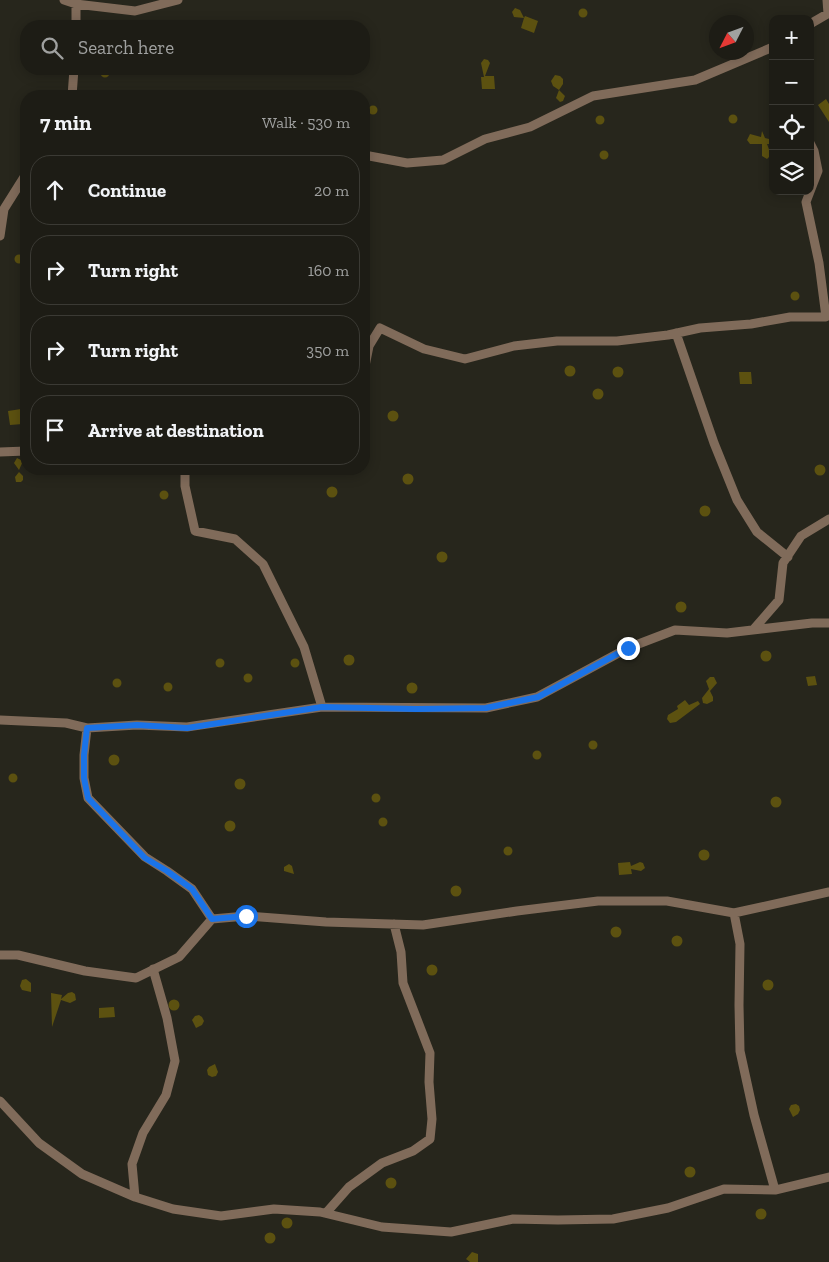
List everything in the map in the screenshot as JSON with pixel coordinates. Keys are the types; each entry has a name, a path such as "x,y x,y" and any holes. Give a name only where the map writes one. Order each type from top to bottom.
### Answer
{"street":[{"path":"64,0 76,4 135,11 178,0"},
{"path":"814,22 828,14 827,0"},
{"path":"76,4 76,20"},
{"path":"370,156 407,163 443,160 485,140 530,127 594,96 695,80 769,49"},
{"path":"72,90 74,75"},
{"path":"370,344 380,328 424,349 465,359 514,346 557,341 617,341 700,328 751,324 790,317 826,317 819,263 806,202 818,171 814,150"},
{"path":"0,236 4,209 20,184"},
{"path":"676,333 714,443 737,500 757,532 788,557"},
{"path":"0,452 20,451"},
{"path":"185,475 185,486 195,531 236,539 263,564 304,647 322,707"},
{"path":"753,630 779,600 784,563 801,536 829,519"},
{"path":"0,720 66,723 87,728 137,725 187,728 322,707 486,708 538,697 628,648 675,630 727,633 812,623 829,623"},
{"path":"87,728 84,778 88,798 145,858 192,889 212,919"},
{"path":"0,955 18,955 85,971 136,978 179,957 212,919 246,916 326,922 423,925 517,911 598,902 667,901 734,913 829,892"},
{"path":"734,913 740,944 740,1051 754,1115 775,1190"},
{"path":"326,1213 349,1187 382,1163 413,1151 430,1139 432,1119 429,1082 430,1053 403,984 401,952 394,924"},
{"path":"135,1197 132,1164 143,1133 166,1095 175,1061 167,1018 153,969"},
{"path":"0,1101 39,1143 82,1174 135,1197 173,1209 221,1216 274,1208 326,1213 382,1227 451,1232 513,1219 613,1219 668,1208 724,1189 775,1190 829,1177"}],"building":[{"path":"515,8 520,10 524,18 514,17 512,12"},
{"path":"583,8 588,13 583,18 578,13"},
{"path":"525,16 538,21 534,33 521,28"},
{"path":"484,59 490,63 485,76 494,76 495,89 482,89 481,77 484,77 481,63"},
{"path":"555,75 563,79 563,84 559,90 553,86 551,81"},
{"path":"559,90 565,96 563,101 560,102 556,98"},
{"path":"826,99 829,104 829,122 818,105"},
{"path":"373,105 378,110 373,115 370,113 370,107"},
{"path":"733,114 738,119 733,124 728,119"},
{"path":"600,115 605,120 600,125 595,120"},
{"path":"762,131 765,138 769,139 769,144 767,144 769,157 767,159 762,156 762,144 750,144 747,140 750,134 761,137"},
{"path":"604,150 609,155 604,160 599,155"},
{"path":"19,254 20,263 19,264 14,259"},
{"path":"795,292 799,296 795,300 791,296"},
{"path":"570,365 576,371 570,377 564,371"},
{"path":"618,366 624,372 618,378 612,372"},
{"path":"739,372 751,372 752,384 740,384"},
{"path":"598,388 604,394 598,400 592,394"},
{"path":"20,409 20,424 10,425 8,411"},
{"path":"393,410 399,416 393,422 387,416"},
{"path":"17,458 20,460 19,470 14,463"},
{"path":"820,464 826,470 820,476 814,470"},
{"path":"19,472 23,476 23,480 16,482 15,477"},
{"path":"408,473 414,479 408,485 402,479"},
{"path":"332,486 338,492 332,498 326,492"},
{"path":"164,491 168,495 164,499 160,495"},
{"path":"705,505 711,511 705,517 699,511"},
{"path":"442,551 448,557 442,563 436,557"},
{"path":"681,601 687,607 681,613 675,607"},
{"path":"766,650 772,656 766,662 760,656"},
{"path":"349,654 355,660 349,666 343,660"},
{"path":"220,659 224,663 220,667 216,663"},
{"path":"295,659 299,663 295,667 291,663"},
{"path":"248,674 252,678 248,682 244,678"},
{"path":"815,676 817,685 808,686 806,677"},
{"path":"710,677 714,677 717,683 710,691 713,701 707,704 703,703 702,698 709,689 706,681"},
{"path":"117,679 121,683 117,687 113,683"},
{"path":"412,682 418,688 412,694 406,688"},
{"path":"168,683 172,687 168,691 164,687"},
{"path":"685,700 689,705 698,701 700,704 676,722 670,723 667,719 668,715 678,709 677,706"},
{"path":"593,741 597,745 593,749 589,745"},
{"path":"537,751 541,755 537,759 533,755"},
{"path":"114,754 120,760 114,766 108,760"},
{"path":"13,774 17,778 13,782 9,778"},
{"path":"240,778 246,784 240,790 234,784"},
{"path":"376,794 380,798 376,802 372,798"},
{"path":"776,796 782,802 776,808 770,802"},
{"path":"383,818 387,822 383,826 379,822"},
{"path":"230,820 236,826 230,832 224,826"},
{"path":"508,847 512,851 508,855 504,851"},
{"path":"704,849 710,855 704,861 698,855"},
{"path":"630,862 631,866 640,862 643,863 645,868 641,871 631,869 632,874 619,875 618,863"},
{"path":"289,864 292,866 294,874 284,871 284,867"},
{"path":"456,885 462,891 456,897 450,891"},
{"path":"616,926 622,932 616,938 610,932"},
{"path":"677,935 683,941 677,947 671,941"},
{"path":"432,964 438,970 432,976 426,970"},
{"path":"26,979 31,983 31,992 22,990 20,986 22,980"},
{"path":"768,979 774,985 768,991 762,985"},
{"path":"72,992 75,994 76,1000 70,1003 61,1000 52,1027 51,993 62,995 61,999"},
{"path":"172,1000 176,1000 179,1005 178,1009 172,1010 169,1007 169,1003"},
{"path":"114,1007 115,1017 99,1018 99,1008"},
{"path":"199,1015 204,1021 202,1025 196,1028 192,1020 195,1016"},
{"path":"215,1064 218,1072 216,1076 212,1077 208,1075 207,1070"},
{"path":"796,1104 800,1110 793,1117 789,1109 791,1105"},
{"path":"690,1166 696,1172 690,1178 684,1172"},
{"path":"391,1177 397,1183 391,1189 385,1183"},
{"path":"761,1208 767,1214 761,1220 755,1214"},
{"path":"287,1217 293,1223 287,1229 281,1223"},
{"path":"270,1232 276,1238 270,1244 264,1238"},
{"path":"472,1252 478,1254 478,1262 470,1262 466,1259"}],"route":[{"path":"246,916 212,919 192,889 145,858 88,798 84,778 87,728 137,725 187,728 322,707 486,708 538,697 628,648"}]}
